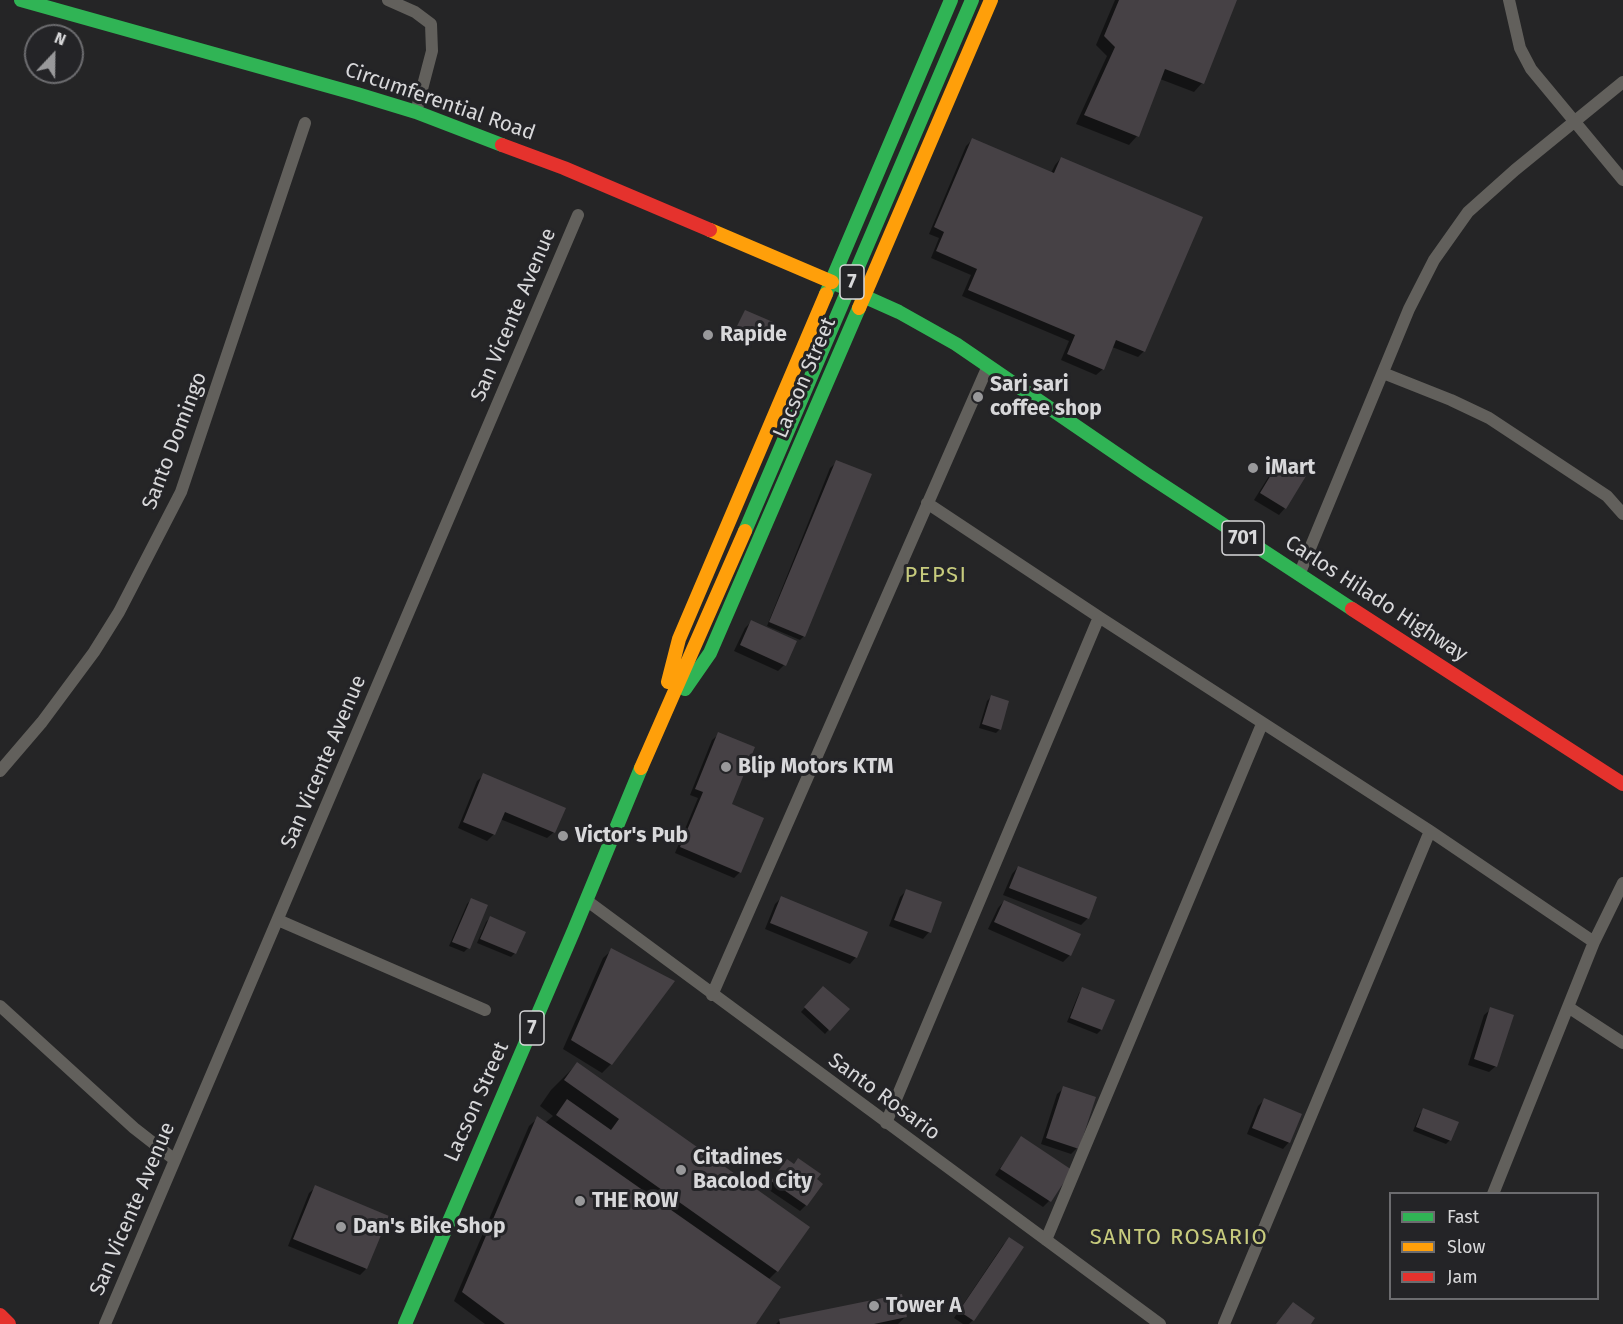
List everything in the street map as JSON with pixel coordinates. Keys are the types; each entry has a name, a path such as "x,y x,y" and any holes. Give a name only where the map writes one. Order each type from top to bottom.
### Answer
{"main road":[{"name":"Circumferential Road","path":"21,0 346,90 416,112 564,168 863,296"},
{"name":"Lacson Street","path":"656,731 679,639 951,0"},
{"name":"Lacson Street","path":"405,1324 656,731 732,563 972,0"},
{"name":"Lacson Street","path":"656,731 710,653 992,0"},
{"name":"Carlos Hilado Highway","path":"863,296 930,328 1299,575 1623,784"},
{"path":"0,1315 9,1324"}],"street":[{"path":"388,0 415,12 431,24 432,51 416,112"},
{"path":"1509,0 1514,28 1531,69 1623,180"},
{"path":"1299,575 1409,309 1434,260 1468,212 1515,170 1623,82"},
{"name":"Santo Domingo","path":"0,771 42,723 94,652 119,612 181,492 305,123"},
{"name":"San Vicente Avenue","path":"105,1324 578,215"},
{"path":"712,995 988,366"},
{"path":"1383,373 1489,418 1607,496 1623,514"},
{"path":"927,503 1262,724 1430,831 1594,942"},
{"path":"886,1123 1100,617"},
{"path":"1046,1240 1262,724"},
{"path":"1224,1324 1430,831"},
{"path":"1494,1192 1594,942 1623,883"},
{"name":"Santo Rosario","path":"586,900 1160,1324"},
{"path":"278,920 485,1010"},
{"path":"0,1006 134,1128 176,1160"},
{"path":"1568,1007 1623,1043"}],"building":[{"path":"1119,0 1237,0 1204,84 1165,69 1139,137 1084,115 1115,47 1104,36"},
{"path":"972,138 1054,173 1061,157 1203,217 1145,352 1116,340 1104,370 1067,354 1075,335 968,290 977,269 936,251 944,232 934,227"},
{"path":"745,310 773,322 765,339 737,326"},
{"path":"836,460 872,474 805,637 769,622"},
{"path":"1280,460 1306,476 1286,509 1260,493"},
{"path":"751,620 797,641 786,666 740,645"},
{"path":"991,695 1009,701 1001,730 982,724"},
{"path":"718,732 755,747 732,804 764,818 741,873 680,847 703,792 695,789"},
{"path":"483,773 566,808 555,833 505,812 495,835 463,822"},
{"path":"1018,866 1097,897 1089,919 1009,888"},
{"path":"906,889 942,902 931,933 894,920"},
{"path":"781,896 868,932 857,958 770,923"},
{"path":"471,898 488,905 470,949 452,942"},
{"path":"1004,900 1081,934 1071,956 994,922"},
{"path":"490,916 526,932 516,954 480,939"},
{"path":"611,948 675,981 612,1065 571,1040"},
{"path":"823,986 850,1009 830,1031 804,1007"},
{"path":"1082,987 1115,1000 1102,1030 1070,1018"},
{"path":"1490,1007 1514,1015 1497,1067 1474,1059"},
{"name":"Citadines Bacolod City","path":"577,1062 810,1227 778,1272 556,1115 567,1099 611,1130 619,1119 564,1080"},
{"path":"1063,1086 1096,1097 1079,1149 1046,1138"},
{"path":"1264,1098 1302,1114 1290,1143 1252,1128"},
{"path":"1423,1108 1459,1122 1451,1141 1416,1127"},
{"name":"THE ROW","path":"537,1116 781,1287 756,1324 505,1324 462,1292"},
{"path":"1021,1136 1072,1170 1051,1202 1000,1169"},
{"path":"798,1158 821,1174 817,1179 823,1184 807,1206 771,1181 787,1159 794,1164"},
{"name":"Dan's Bike Shop","path":"315,1185 389,1216 367,1269 293,1239"},
{"path":"1009,1237 1024,1247 974,1321 959,1311"},
{"name":"Tower A","path":"902,1294 907,1317 874,1324 780,1324 779,1319"},
{"path":"1293,1302 1315,1318 1311,1324 1276,1324"}],"traffic: fast":[{"path":"21,0 357,94 416,112 502,145"},
{"path":"826,294 951,0"},
{"path":"745,531 972,0"},
{"path":"832,282 899,312 956,344 1146,474 1352,609"},
{"path":"685,689 710,653 859,308"},
{"path":"405,1324 641,768"}],"traffic: slow":[{"path":"859,308 991,0"},
{"path":"710,230 832,282"},
{"path":"668,682 679,639 826,294"},
{"path":"641,768 745,531"}],"traffic: jam":[{"path":"502,145 564,168 710,230"},
{"path":"1352,609 1623,784"},
{"path":"0,1315 9,1324"}],"place":[{"name":"Rapide","path":"708,335"},
{"name":"Sari sari coffee shop","path":"978,397"},
{"name":"iMart","path":"1253,468"},
{"name":"Blip Motors KTM","path":"726,767"},
{"name":"Victor's Pub","path":"563,836"},
{"name":"Citadines Bacolod City","path":"681,1170"},
{"name":"THE ROW","path":"580,1201"},
{"name":"Dan's Bike Shop","path":"341,1227"},
{"name":"Tower A","path":"874,1306"}],"district":[{"name":"PEPSI","path":"936,576"},
{"name":"SANTO ROSARIO","path":"1179,1238"}]}
